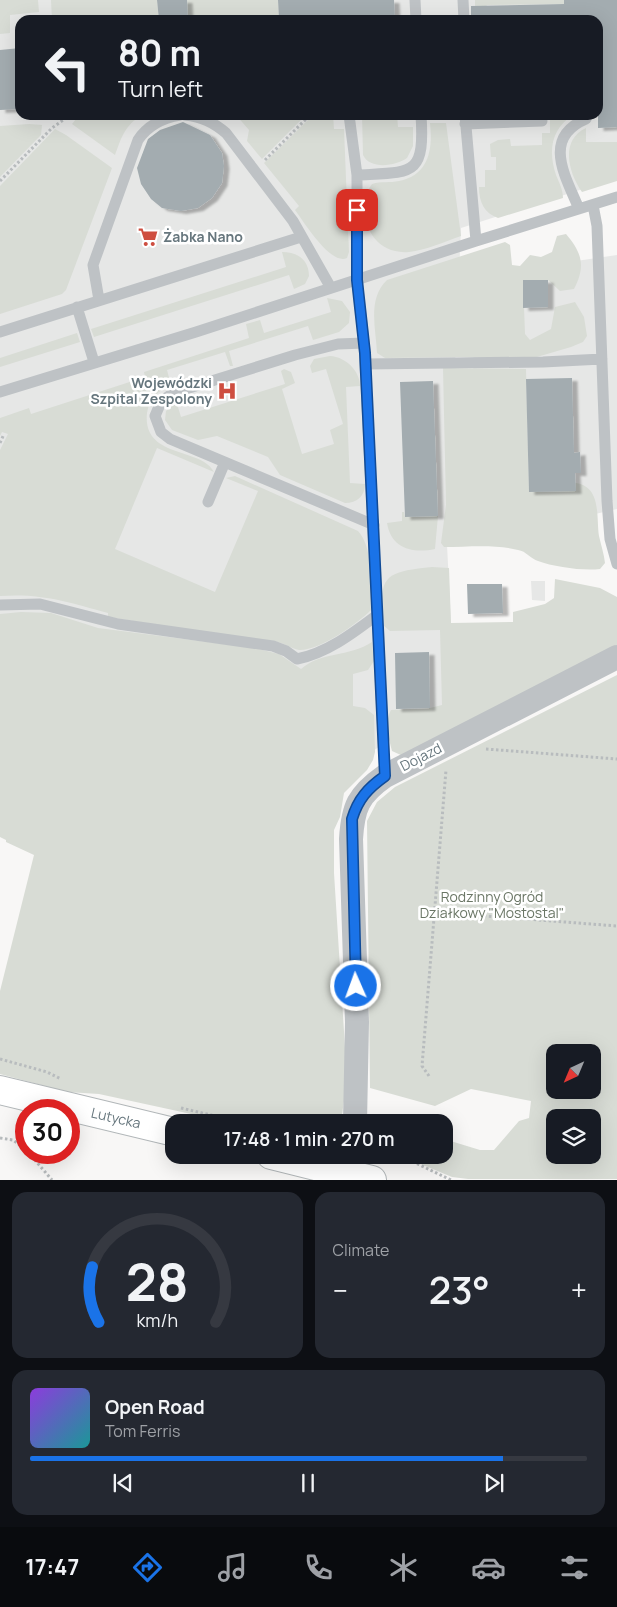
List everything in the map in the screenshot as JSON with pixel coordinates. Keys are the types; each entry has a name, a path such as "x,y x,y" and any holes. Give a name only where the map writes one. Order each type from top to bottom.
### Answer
{"main road":[{"name":"Lutycka","path":"0,1090 165,1130"},
{"path":"314,1164 354,1172"}],"street":[{"name":"Dojazd","path":"355,1114 357,1032 352,819 358,802 370,787 385,776 617,657"}],"lane":[{"path":"415,0 416,15"},
{"path":"463,0 464,15"},
{"path":"99,300 93,265 138,140 144,131 156,122 163,120"},
{"path":"207,120 226,133 293,220 331,288"},
{"path":"350,120 357,175 357,280 364,343 385,776"},
{"path":"357,175 402,172 416,163 422,151 422,120"},
{"path":"465,120 476,240"},
{"path":"504,120 542,121"},
{"path":"579,209 560,162 559,150 562,138 576,123 584,120"},
{"path":"0,392 196,332 476,240 617,197"},
{"path":"592,205 597,226 607,501 610,539 617,564"},
{"path":"0,332 301,237"},
{"path":"77,307 94,362"},
{"path":"364,343 338,344 173,393 164,398 156,416 157,424 163,435 374,526"},
{"path":"365,364 543,362 602,358"},
{"path":"208,502 225,462"},
{"path":"0,605 40,604 118,624 273,646 286,651 297,659 321,652 349,636 377,615"}],"path":[{"path":"0,181 52,128 63,120"},
{"path":"261,164 305,120"},
{"path":"0,443 4,434"},
{"path":"484,749 617,760"},
{"path":"429,1076 422,1066 446,768"},
{"path":"434,912 617,926"},
{"path":"0,1138 15,1142"},
{"path":"38,1164 52,1180"},
{"path":"418,1164 451,1180"}],"shaded area":[{"name":"Wojewódzki Szpital Zespolony","path":"0,0 617,0 617,178 461,228 447,545 455,700 329,778 0,652"},
{"path":"617,255 617,509 534,528 472,522 474,276"},
{"path":"531,581 545,581 545,601 532,600"}],"green space":[{"path":"0,0 38,0 39,12 10,15 10,33 0,34"},
{"path":"51,0 157,0 158,15 52,15"},
{"path":"187,0 278,0 279,15 188,15"},
{"path":"475,0 564,0 564,4 487,5 479,15 475,15"},
{"path":"75,120 135,120 126,129 115,155 72,124"},
{"path":"240,120 301,120 262,159 247,141 249,130"},
{"path":"308,120 333,120 334,129 344,129 349,252 347,258 341,259 333,256 318,242 295,210 299,206 264,163"},
{"path":"362,120 397,120 398,127 413,127 413,146 407,158 402,161 390,165 377,165 366,160 363,155"},
{"path":"550,120 567,120 556,134 552,149 556,175 562,189 563,198 498,218 493,216 483,206 479,187 485,187 485,170 496,170 496,157 491,157 490,144 498,140 510,139 511,146 542,145 542,133 550,133"},
{"path":"430,123 446,123 461,236 422,250 397,252 378,242 372,235 365,215 366,193 372,184 396,182 409,178 423,167 427,160 431,142"},
{"path":"42,125 41,135 0,177 0,126"},
{"path":"586,128 586,142 617,142 617,181 582,192 573,175 569,157 572,140"},
{"path":"55,129 112,168 66,290 62,294 0,314 0,186"},
{"path":"566,234 579,254 581,266 578,281 574,289 560,291 548,280 523,280 525,334 530,340 551,329 555,307 575,302 584,317 587,336 583,342 530,359 461,357 385,358 377,353 374,324 375,305 377,296 387,280 505,242 510,245 512,265 520,266 530,255 541,257 552,252 557,236"},
{"path":"282,252 293,253 305,261 309,276 305,284 294,289 289,275 94,337 91,329 286,267"},
{"path":"327,298 342,301 350,312 349,323 339,332 313,340 308,326 229,351 233,366 230,366 225,352 167,370 171,385 152,399 147,413 148,428 154,438 163,445 198,459 207,464 214,472 157,448 115,549 215,592 258,491 226,478 235,476 358,531 367,547 370,568 371,610 365,616 327,641 317,646 299,650 274,641 108,617 108,613 55,599 15,595 0,596 0,450 8,434 2,432 0,436 0,418 29,408 31,414 145,377 144,372 249,338 246,324 260,320 264,333 331,312"},
{"path":"77,333 80,342 0,367 0,358"},
{"path":"330,356 347,362 355,370 360,386 346,387 350,483 365,484 364,492 360,498 353,502 345,503 280,475 268,457 217,436 198,440 172,430 165,420 166,411 173,404 177,404 181,417 285,384 281,371 284,369 291,372 295,383 282,389 302,454 334,444 330,430 343,424 326,369 312,373 310,366 314,359"},
{"path":"443,368 526,369 529,492 571,483 576,483 590,490 596,504 599,536 605,563 600,569 577,569 552,565 535,560 521,551 509,548 491,546 444,547 441,543 446,505"},
{"path":"402,512 404,512 405,517 438,516 435,549 418,551 398,544 389,531 387,523 402,521"},
{"path":"432,567 449,568 451,623 513,622 513,612 545,604 554,598 555,579 600,588 617,597 617,645 403,756 392,751 388,731 389,715 391,710 430,708 442,705 440,630 390,631 383,625 382,596 384,586 394,575 403,571"},
{"path":"21,612 51,613 98,628 254,648 279,654 301,669 318,659 355,650 372,642 374,661 368,670 353,674 353,706 365,708 374,715 375,752 367,770 344,793 340,817 334,830 334,873 347,1079 342,1114 191,1114 99,1094 67,1092 0,1074 0,991 34,855 6,842 6,840 0,837 0,614"},
{"name":"Rodzinny Ogród Działkowy \"Mostostal\"","path":"617,675 617,1179 468,1179 452,1177 421,1164 453,1164 453,1142 480,1150 494,1150 519,1121 529,1118 531,1101 471,1089 435,1106 370,1088 367,821 377,802 395,787"}],"building":[{"path":"157,0 187,0 188,15 158,15"},
{"path":"278,0 394,0 395,15 279,15"},
{"path":"564,0 617,0 617,127 598,128 598,120 603,120 603,15 471,15 471,6 564,4"},
{"path":"15,48 15,109 0,110 0,50"},
{"path":"183,122 210,135 222,153 224,166 222,183 212,198 198,208 181,211 162,208 151,199 141,184 137,168 148,139 160,130"},
{"path":"523,280 548,280 548,307 523,308"},
{"path":"572,378 574,453 580,452 581,473 575,473 576,491 529,492 526,379"},
{"path":"433,381 438,516 405,517 400,382"},
{"path":"467,584 502,584 503,613 468,614"},
{"path":"429,652 430,708 396,709 395,653"}],"place":[{"name":"Żabka Nano","path":"148,237"},
{"name":"Wojewódzki Szpital Zespolony","path":"227,391"}],"route":[{"path":"356,986 352,819 358,802 370,787 385,776 365,353 357,280 357,210"}]}
